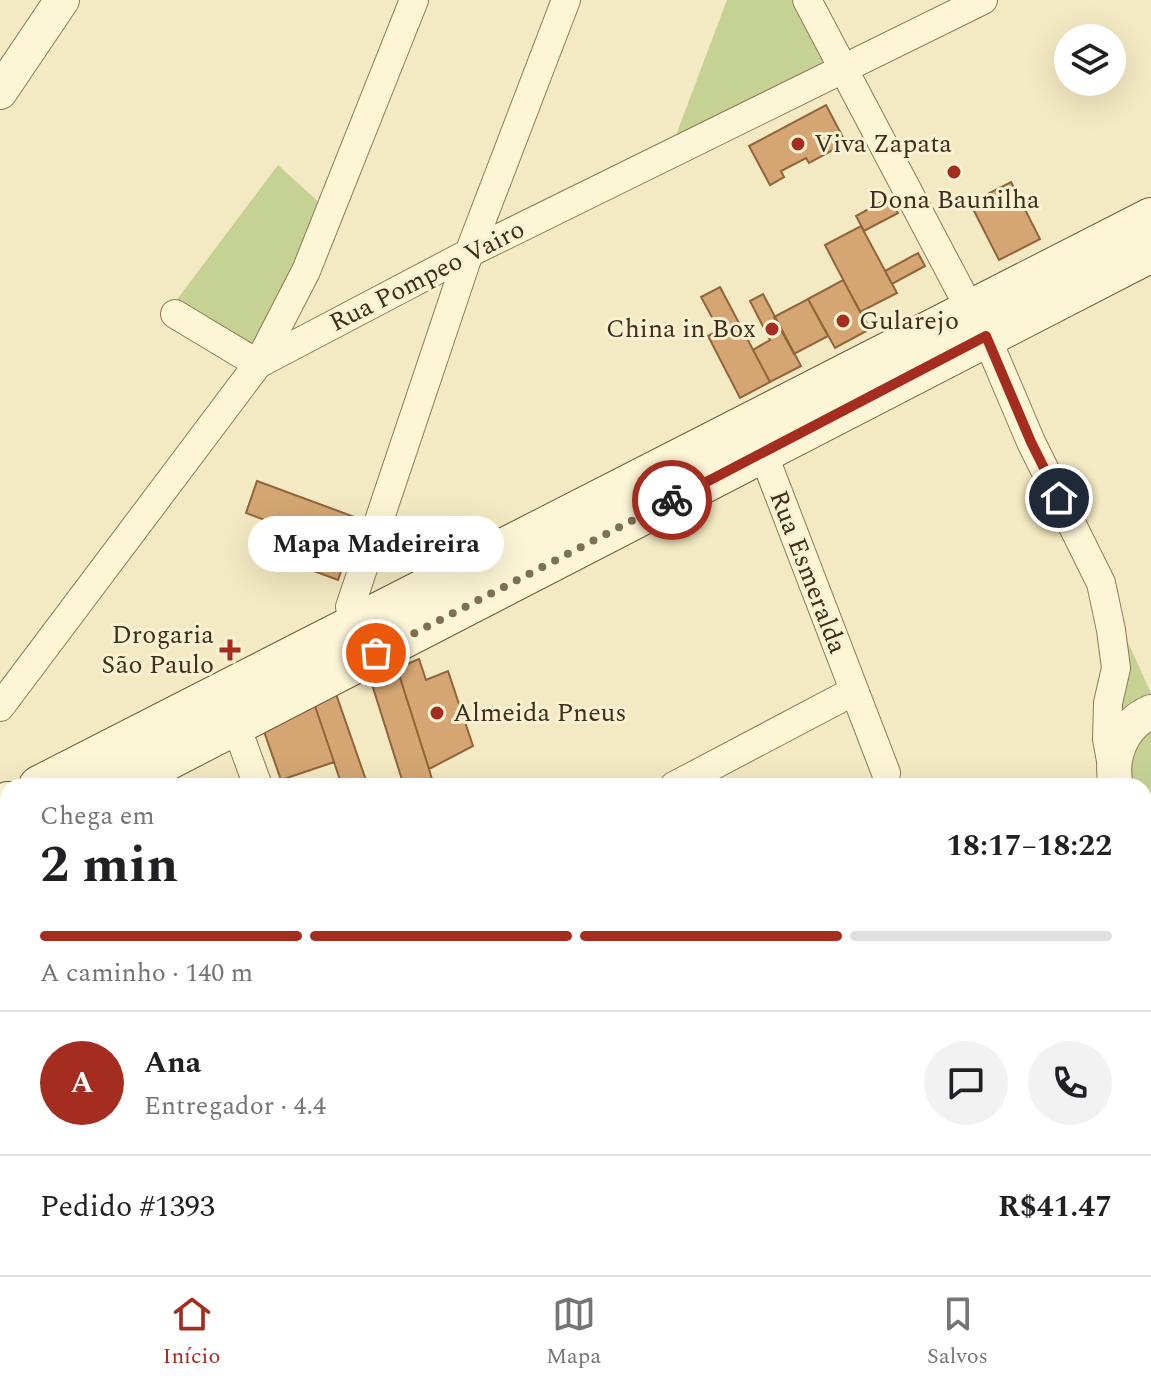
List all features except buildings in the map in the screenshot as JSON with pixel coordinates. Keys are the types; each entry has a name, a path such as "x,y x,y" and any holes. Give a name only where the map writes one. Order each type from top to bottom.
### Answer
{"main road":[{"path":"132,778 235,723 354,629 763,453 1151,218"},
{"path":"55,778 978,323 1151,252"}],"street":[{"path":"0,92 62,0"},
{"path":"175,314 258,364 306,271 414,0"},
{"path":"354,629 469,253 566,0"},
{"path":"807,0 978,323 1031,442 1101,583 1116,668 1108,703 1107,739 1115,778"},
{"name":"Rua Pompeo Vairo","path":"0,707 258,364 469,253 983,0"},
{"name":"Rua Esmeralda","path":"763,453 886,773"},
{"path":"689,778 854,691"},
{"path":"1115,778 1117,752 1124,734 1137,718 1151,712"},
{"path":"235,723 255,778"}],"green space":[{"path":"727,0 793,0 827,64 673,143"},
{"path":"278,165 323,206 254,348 172,306"},
{"path":"1101,583 1151,693 1151,778 1115,778"}],"way so far":[{"path":"376,653 672,500"}],"place":[{"name":"Viva Zapata","path":"798,144"},
{"name":"Dona Baunilha","path":"954,172"},
{"name":"Gularejo","path":"843,321"},
{"name":"China in Box","path":"772,329"},
{"name":"Drogaria São Paulo","path":"230,650"},
{"name":"Mapa Madeireira","path":"376,653"},
{"name":"Almeida Pneus","path":"437,713"}],"route":[{"path":"672,500 986,336 1031,442 1059,498"}]}
